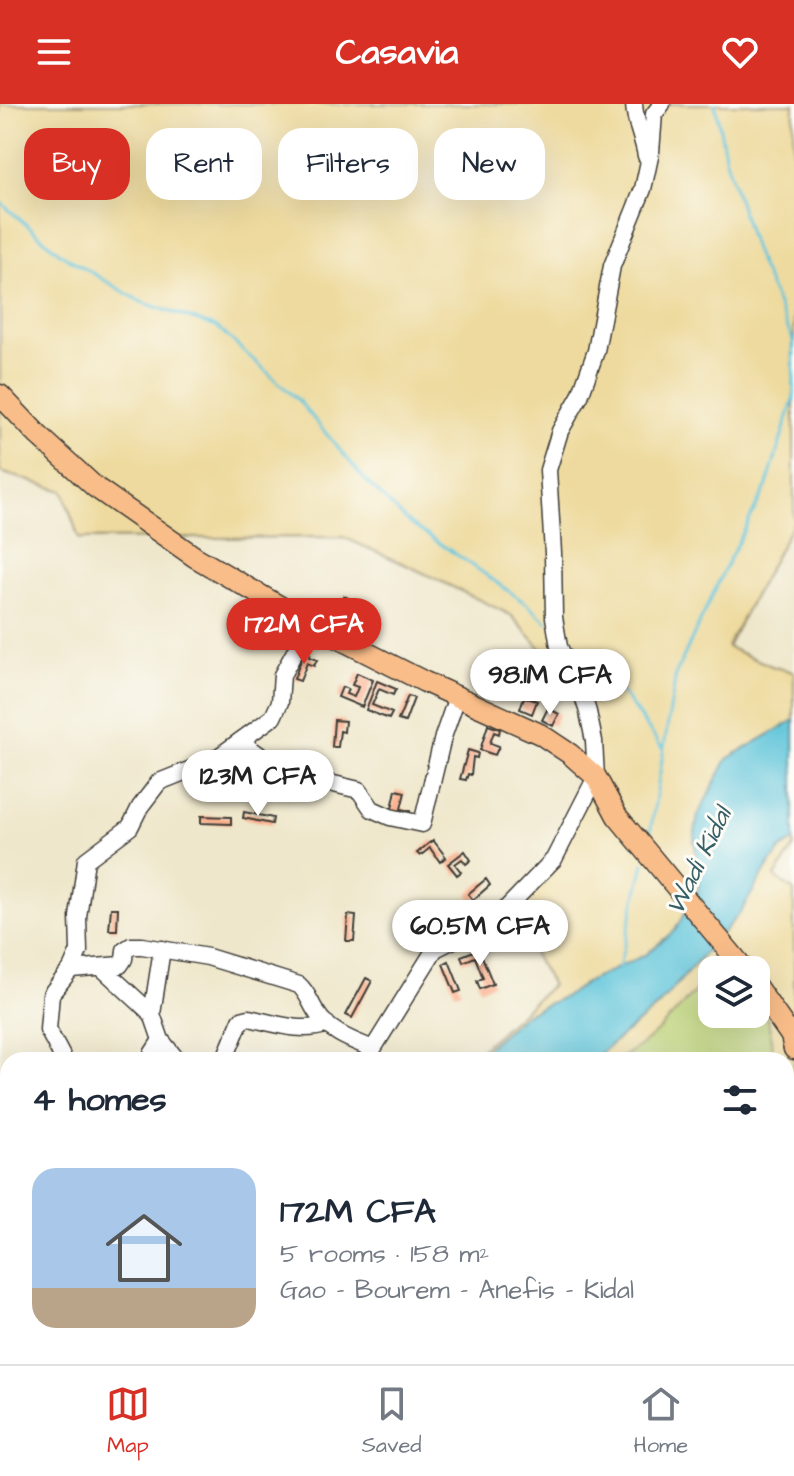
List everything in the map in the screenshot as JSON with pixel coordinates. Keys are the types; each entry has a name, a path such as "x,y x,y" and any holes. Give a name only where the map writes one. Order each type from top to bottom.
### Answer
{"main road":[{"path":"0,395 95,487 195,557 310,624 457,697 540,734 570,754 596,777 617,816 735,956"},
{"path":"770,1006 791,1036 794,1049"}],"street":[{"path":"634,104 635,121 645,145 648,166"},
{"path":"372,1052 435,949 496,919 554,859 596,777 594,741 588,712 581,690 559,647 554,617 548,470 560,431 580,396 596,351 612,266 643,189 654,114 662,104"},
{"path":"60,1052 48,1030 51,994 71,969 79,951 78,917 86,860 130,827 140,807 159,782 214,760 273,717 280,702 282,675 310,624"},
{"path":"240,741 283,772 359,790 372,809 390,817 422,824 443,737 457,697"},
{"path":"71,969 120,965 125,950 131,946 208,957 299,985 307,992 318,1016 366,1052"},
{"path":"162,949 152,1014 161,1040 171,1052"},
{"path":"101,967 152,1014"},
{"path":"228,1052 241,1020 249,1018 304,1028 327,1024"},
{"path":"153,1052 161,1040"}],"green space":[{"path":"698,986 698,1028 769,1028 773,1052 629,1052 639,1046"}],"sand":[{"path":"0,104 794,104 791,238 794,243 794,521 727,647 794,672 794,720 727,759 694,838 698,891 675,930 645,955 587,982 485,1052 478,1052 552,985 512,917 548,875 585,783 594,733 563,673 511,615 343,537 79,539 63,491 0,472"},
{"path":"794,841 794,847 775,877 794,891 794,1052 773,1052 769,1028 770,956 698,956 698,987 658,1030 631,1052 602,1052 658,1006 781,849"}],"water":[{"name":"Wadi Kidal","path":"794,720 794,841 781,849 740,913 702,956 698,956 698,961 658,1006 602,1052 482,1052 525,1014 645,955 675,930 698,891 694,838 698,815 727,759"}],"building":[{"path":"344,596 350,599 340,619 346,622 343,627 333,623"},
{"path":"371,614 379,618 371,635 363,631"},
{"path":"304,652 317,660 314,666 307,663 300,681 294,679"},
{"path":"357,673 373,680 362,707 338,697 342,687 348,689 346,694 354,697 358,687 352,685"},
{"path":"496,674 504,679 495,696 487,692"},
{"path":"377,681 396,689 393,695 379,689 372,705 392,713 389,719 366,710"},
{"path":"408,696 414,698 405,722 398,720"},
{"path":"524,697 537,701 532,714 520,709"},
{"path":"548,708 559,714 553,726 542,720"},
{"path":"334,720 345,721 338,747 332,747"},
{"path":"488,725 500,729 499,734 494,732 490,743 499,746 495,755 480,750"},
{"path":"468,750 478,753 477,758 473,757 471,775 468,774 466,780 460,779"},
{"path":"396,790 405,792 401,809 410,811 409,817 391,813"},
{"path":"244,812 273,818 272,824 243,818"},
{"path":"201,816 231,817 231,824 201,823"},
{"path":"433,840 446,857 440,862 430,848 420,856 417,853"},
{"path":"465,851 471,860 466,864 462,859 455,864 461,872 457,875 448,864"},
{"path":"486,879 490,885 473,900 468,894"},
{"path":"111,908 118,908 117,930 109,930"},
{"path":"348,915 356,916 354,941 346,941"},
{"path":"479,949 493,984 480,989 477,981 483,978 475,957 463,962 461,956"},
{"path":"449,961 461,991 455,993 443,964"},
{"path":"366,978 372,981 352,1018 346,1015"}],"waterway":[{"path":"649,840 676,673 767,485 794,397 793,340 754,250 726,160 715,104"},
{"path":"0,202 61,254 141,302 217,327 298,400 365,480 409,523 527,604 548,623"},
{"path":"563,636 609,675 663,749"},
{"path":"619,967 644,863"}]}
